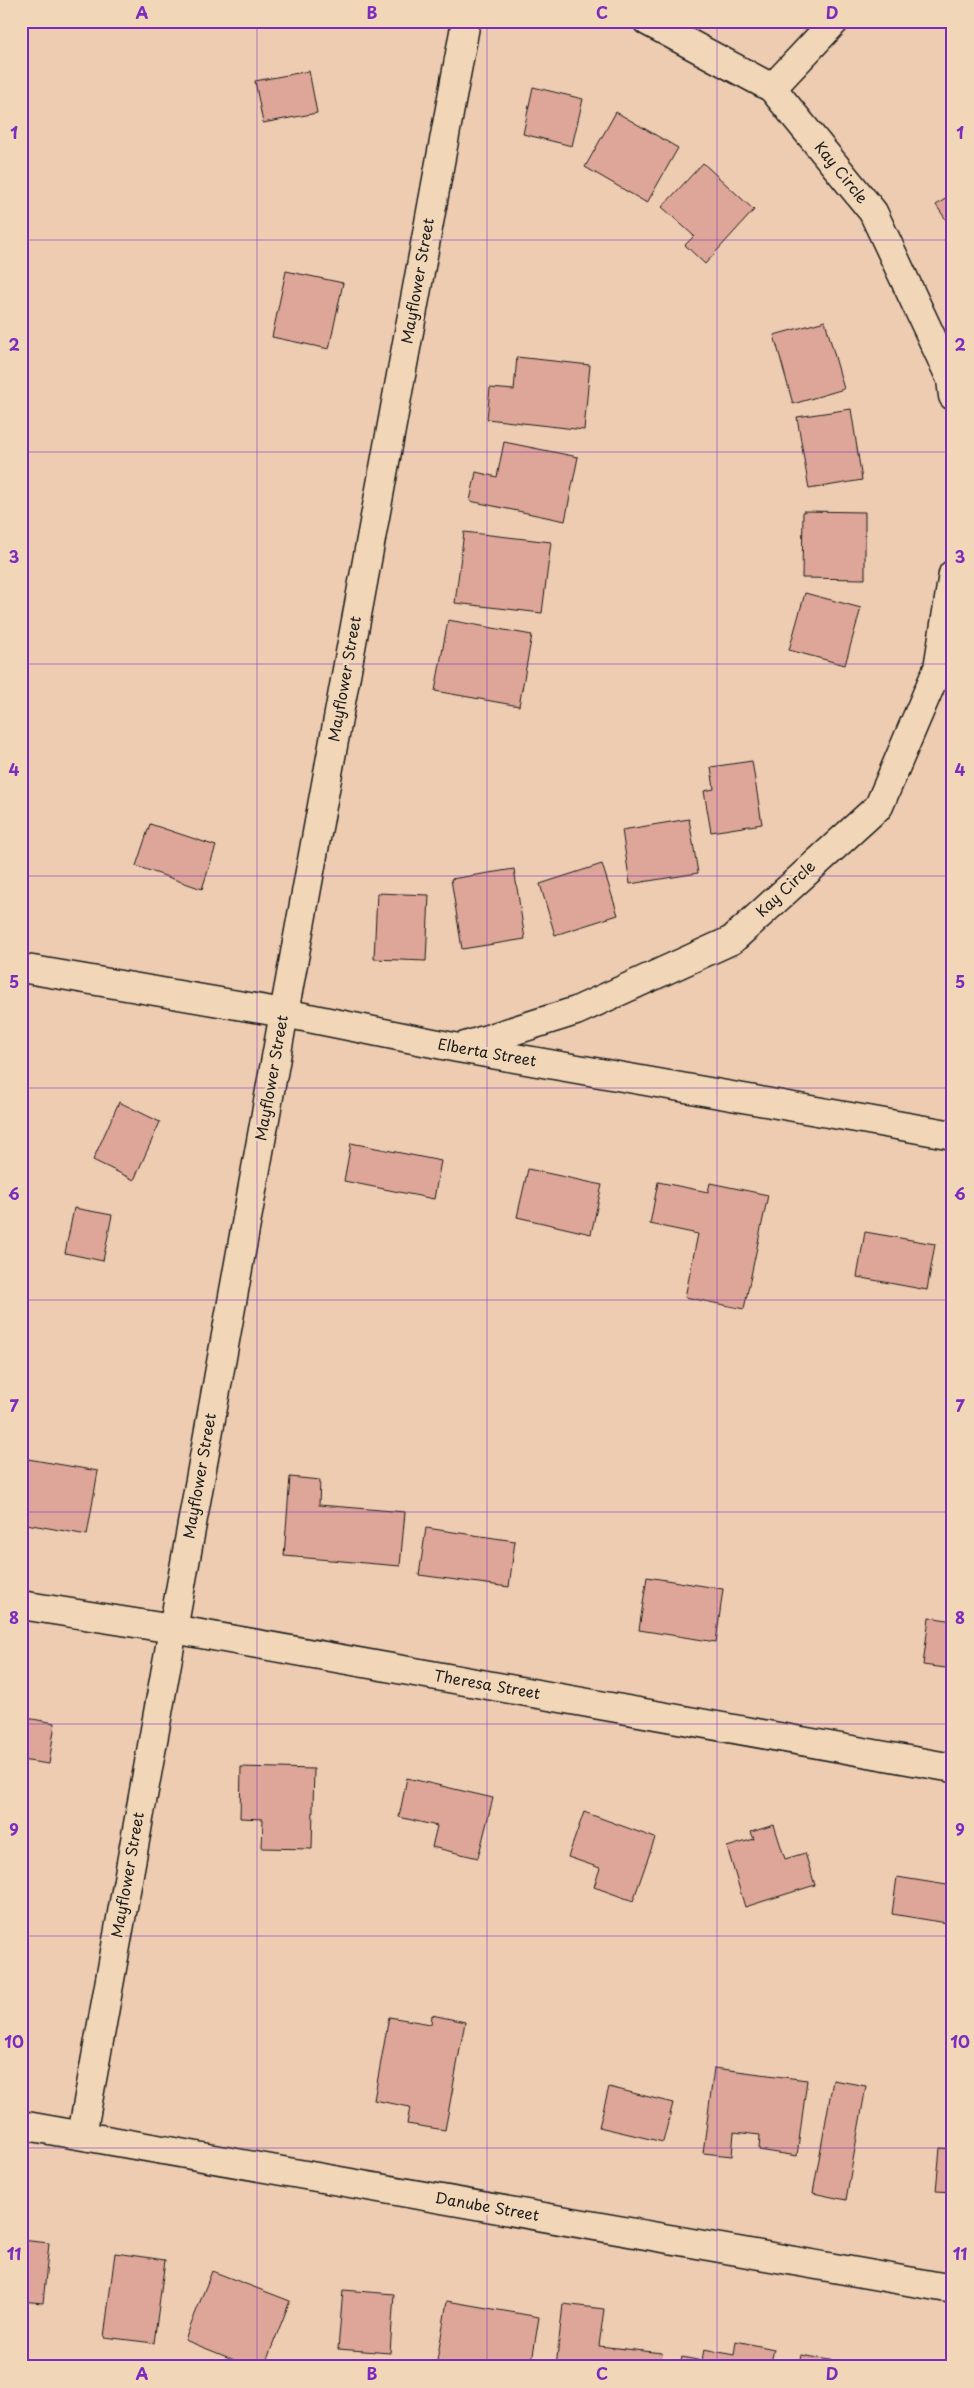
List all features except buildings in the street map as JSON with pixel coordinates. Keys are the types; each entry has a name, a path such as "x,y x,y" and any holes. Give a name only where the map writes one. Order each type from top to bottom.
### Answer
{"street":[{"name":"Mayflower Street","path":"82,2135 284,1013 466,21"},
{"name":"Kay Circle","path":"647,21 772,88 873,212 951,379 953,396"},
{"path":"772,88 835,21"},
{"name":"Kay Circle","path":"458,1048 576,1011 732,940 879,806 938,668 953,574"},
{"name":"Elberta Street","path":"21,968 284,1013 458,1048 953,1135"},
{"name":"Theresa Street","path":"21,1605 173,1629 953,1768"},
{"name":"Danube Street","path":"21,2125 953,2289"}]}
